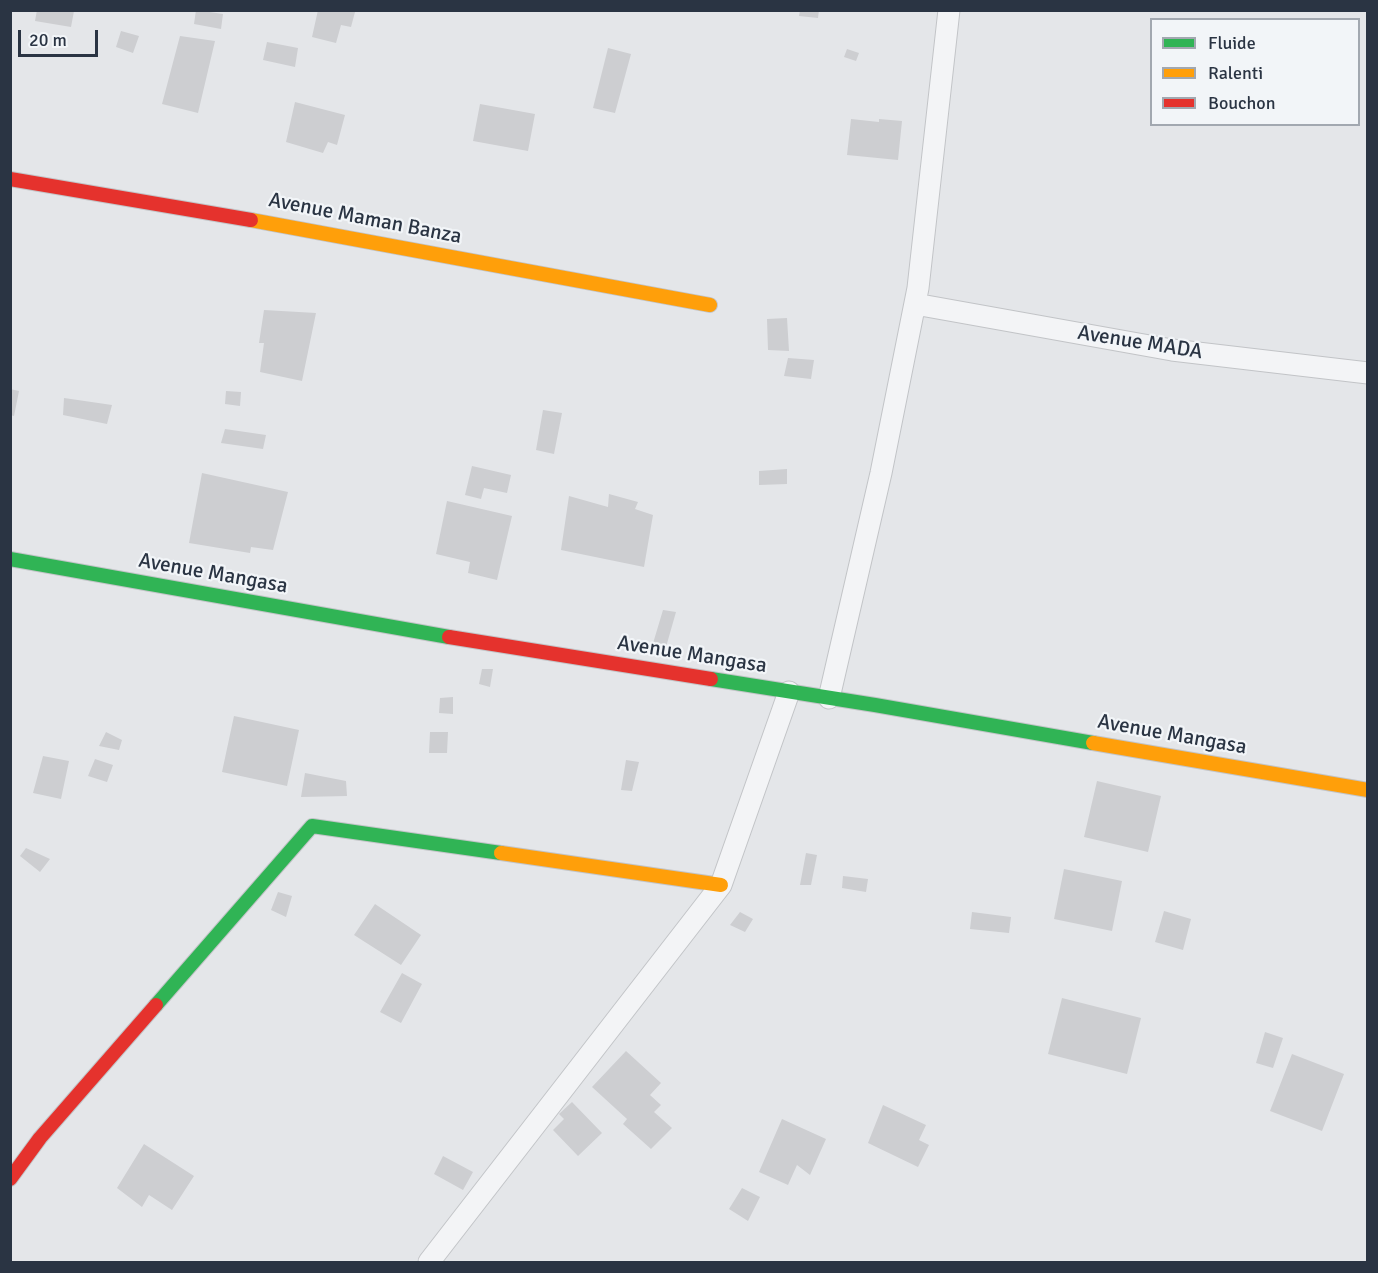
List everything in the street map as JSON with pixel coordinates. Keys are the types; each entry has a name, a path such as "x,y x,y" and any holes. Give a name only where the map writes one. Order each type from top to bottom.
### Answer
{"street":[{"path":"829,698 881,473 918,288 949,10"},
{"name":"Avenue Maman Banza","path":"10,179 265,222 710,305"},
{"name":"Avenue MADA","path":"915,304 1172,350 1368,373"},
{"name":"Avenue Mangasa","path":"10,559 441,636 829,698 1368,790"},
{"path":"429,1263 721,885 789,692"},
{"path":"10,1179 47,1129 312,826 721,885"}],"building":[{"path":"37,10 74,11 71,27 35,21"},
{"path":"196,10 223,14 221,29 194,24"},
{"path":"318,10 355,12 351,27 341,25 336,43 312,37"},
{"path":"800,10 819,10 818,18 799,16"},
{"path":"121,31 139,36 133,53 116,47"},
{"path":"180,36 215,41 198,113 162,104"},
{"path":"267,42 298,48 295,67 263,60"},
{"path":"608,48 631,54 615,113 593,108"},
{"path":"847,49 859,53 856,61 844,57"},
{"path":"295,102 345,115 337,145 328,142 323,153 286,142"},
{"path":"480,104 535,114 528,151 473,141"},
{"path":"851,119 879,122 879,119 902,121 898,160 847,155"},
{"path":"264,310 316,313 302,381 260,372 264,343 259,343"},
{"path":"787,318 789,351 768,350 767,319"},
{"path":"788,358 814,360 811,379 784,376"},
{"path":"10,389 19,391 14,416 10,415"},
{"path":"226,391 241,392 240,406 225,404"},
{"path":"64,398 112,405 107,424 63,415"},
{"path":"543,410 562,413 554,454 536,450"},
{"path":"225,429 266,435 263,449 221,443"},
{"path":"472,466 511,475 507,493 484,488 481,499 465,495"},
{"path":"787,469 787,484 759,485 759,471"},
{"path":"202,473 288,492 273,550 251,547 250,553 189,543"},
{"path":"609,494 638,502 635,509 653,515 644,567 561,550 569,496 608,507"},
{"path":"447,501 512,516 497,580 468,573 470,562 436,554"},
{"path":"663,610 676,612 664,654 651,650"},
{"path":"482,669 493,669 490,687 479,684"},
{"path":"453,697 453,714 439,713 440,698"},
{"path":"234,716 299,730 287,786 222,772"},
{"path":"106,732 122,740 119,750 99,746"},
{"path":"430,732 448,732 447,753 429,753"},
{"path":"43,756 69,761 61,799 33,793"},
{"path":"95,759 113,765 107,782 88,776"},
{"path":"626,760 639,762 632,791 621,790"},
{"path":"305,773 346,781 347,796 301,797"},
{"path":"1097,781 1161,796 1148,852 1084,837"},
{"path":"26,848 50,859 40,872 20,856"},
{"path":"806,853 817,855 811,885 800,885"},
{"path":"1064,869 1122,881 1112,931 1054,919"},
{"path":"843,876 868,879 866,892 842,888"},
{"path":"278,892 292,896 286,917 271,910"},
{"path":"375,904 421,935 401,965 354,935"},
{"path":"1164,911 1191,919 1183,950 1155,942"},
{"path":"740,912 753,919 745,932 730,925"},
{"path":"972,912 1011,917 1009,933 970,929"},
{"path":"402,973 422,984 401,1023 380,1012"},
{"path":"1062,998 1141,1018 1127,1074 1048,1054"},
{"path":"1265,1032 1283,1038 1273,1068 1256,1063"},
{"path":"626,1051 661,1083 650,1095 661,1105 654,1112 672,1128 651,1149 623,1124 627,1119 592,1087"},
{"path":"1292,1054 1344,1074 1322,1131 1270,1111"},
{"path":"572,1102 602,1133 578,1156 553,1130 564,1119 559,1114"},
{"path":"883,1105 926,1125 919,1140 929,1145 918,1167 868,1143"},
{"path":"782,1119 826,1139 810,1175 797,1165 788,1185 759,1172"},
{"path":"144,1144 194,1176 172,1210 149,1195 142,1207 117,1188"},
{"path":"443,1156 473,1172 463,1190 434,1174"},
{"path":"742,1188 760,1197 748,1221 729,1209"}],"traffic: fast":[{"path":"10,559 449,637"},
{"path":"711,679 1093,743"},
{"path":"156,1005 312,826 501,853"}],"traffic: slow":[{"path":"251,220 710,305"},
{"path":"1093,743 1368,790"},
{"path":"501,853 721,885"}],"traffic: jam":[{"path":"10,179 251,220"},
{"path":"449,637 711,679"},
{"path":"10,1179 40,1138 156,1005"}]}
